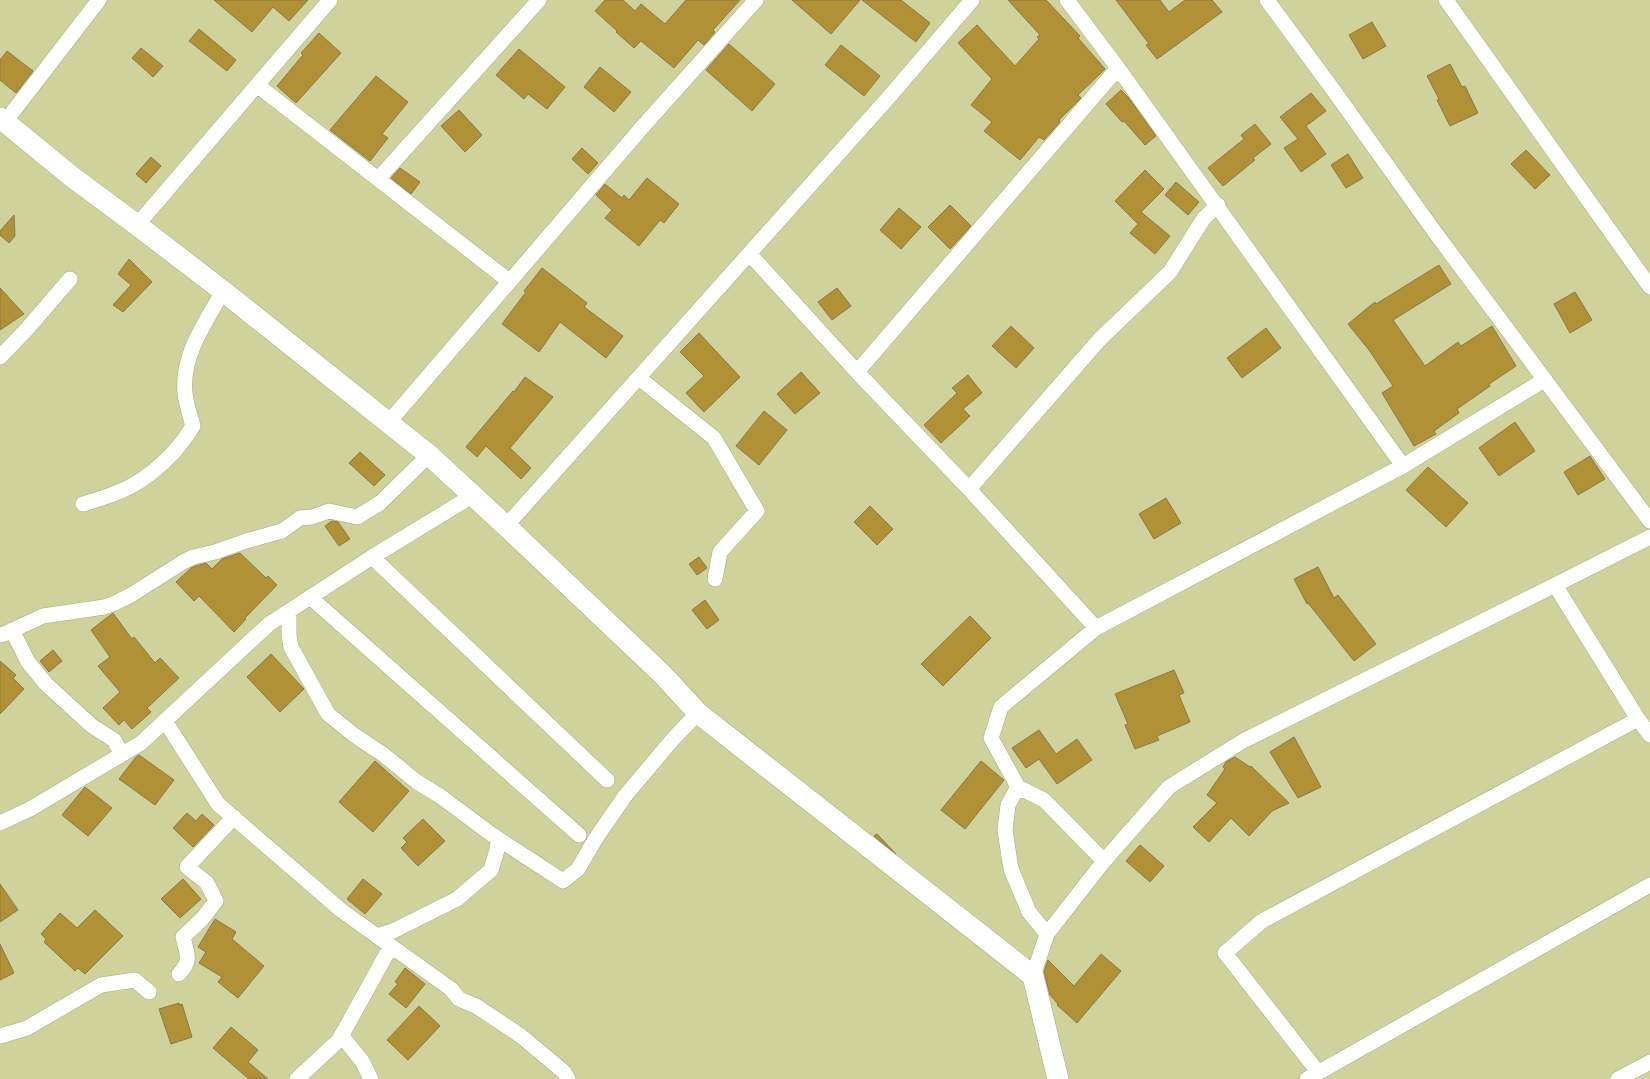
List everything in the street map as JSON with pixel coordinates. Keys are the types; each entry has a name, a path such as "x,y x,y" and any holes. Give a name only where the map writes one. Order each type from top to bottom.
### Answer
{"street":[{"path":"99,0 3,120 71,176 223,291 429,455 663,675 698,712 1033,976"},
{"path":"137,225 330,0"},
{"path":"378,179 540,0"},
{"path":"388,423 645,124 756,0"},
{"path":"506,526 889,97 972,0"},
{"path":"1067,0 1218,206 1403,466"},
{"path":"1267,0 1434,231 1650,521"},
{"path":"1446,0 1650,288"},
{"path":"857,372 1118,68"},
{"path":"257,85 509,281"},
{"path":"969,489 1100,339 1170,272 1204,218 1218,206"},
{"path":"749,255 857,372 969,489 1096,628"},
{"path":"0,357 27,329 70,279"},
{"path":"83,504 111,496 138,483 159,468 185,440 193,426 185,393 185,375 194,341 223,291"},
{"path":"639,378 714,438 757,511 720,552 715,579"},
{"path":"1104,862 1044,800 1018,786 991,738 1001,707 1096,628 1403,466 1544,380"},
{"path":"122,754 114,740 92,726 46,684 6,632 43,616 93,609 115,603 131,595 193,557 215,552 246,541 282,531 300,518 312,517 329,512 357,517 380,503 429,455"},
{"path":"0,823 30,809 141,743 269,624 372,557 472,496"},
{"path":"1058,1079 1033,976 1047,934 1104,862 1169,787 1243,741 1650,537"},
{"path":"372,557 607,780"},
{"path":"1555,585 1638,719 1650,735"},
{"path":"310,597 579,835"},
{"path":"288,611 291,647 328,714 354,735 384,755 417,782 440,796 498,839 563,880 578,869 596,838 625,796 698,712"},
{"path":"1638,719 1262,921 1225,953 1313,1076 1650,885"},
{"path":"165,721 218,804 342,910 451,989 459,999 476,1006 521,1036 564,1072 568,1079"},
{"path":"1018,786 1008,805 1005,830 1011,869 1029,912 1047,934"},
{"path":"179,974 186,966 188,956 183,937 202,920 216,901 207,883 187,867 234,817"},
{"path":"377,936 393,931 457,899 491,870 497,850 498,839"},
{"path":"297,1079 339,1040 391,946"},
{"path":"0,1036 27,1028 100,984 135,980 149,992"},
{"path":"341,1035 362,1061 371,1079"},
{"path":"1618,1079 1650,1062"}],"building":[{"path":"214,0 308,0 289,21 273,7 252,32"},
{"path":"605,0 623,0 635,11 641,4 665,24 686,0 740,0 713,30 715,32 704,45 698,40 674,68 641,41 634,48 616,32 617,31 595,11"},
{"path":"792,0 860,0 831,34"},
{"path":"862,0 901,0 930,23 916,42"},
{"path":"1008,0 1046,0 1080,36 1078,38 1105,69 1078,95 1081,98 1059,120 1060,122 1044,140 1039,137 1020,160 984,131 992,122 971,105 992,79 958,43 977,25 1015,66 1039,39 1037,37 1040,35"},
{"path":"1116,0 1160,0 1169,12 1185,0 1212,0 1222,12 1157,59 1146,45 1149,44"},
{"path":"1372,22 1386,46 1363,59 1349,35"},
{"path":"199,29 236,60 227,71 189,41"},
{"path":"319,33 341,53 296,103 277,86 303,55 301,53"},
{"path":"729,44 775,84 752,111 706,70"},
{"path":"841,45 880,76 864,96 825,65"},
{"path":"141,48 163,66 153,77 132,58"},
{"path":"519,49 565,87 547,109 528,94 524,99 496,75"},
{"path":"7,51 33,71 16,93 0,80 0,60"},
{"path":"1450,64 1462,87 1465,86 1478,113 1450,126 1437,100 1439,99 1427,76"},
{"path":"600,67 631,92 614,112 584,87"},
{"path":"376,76 408,102 382,134 388,138 370,161 330,130"},
{"path":"1121,90 1128,97 1156,136 1145,145 1124,121 1122,122 1106,104"},
{"path":"1311,93 1326,111 1306,126 1326,154 1301,172 1284,148 1298,139 1280,117"},
{"path":"459,110 482,135 465,152 441,126"},
{"path":"1255,124 1271,144 1253,158 1255,160 1223,186 1208,168 1244,139 1241,135"},
{"path":"582,148 598,163 588,174 572,159"},
{"path":"1526,150 1550,175 1535,189 1511,164"},
{"path":"1348,154 1363,178 1346,188 1331,165"},
{"path":"151,157 161,166 146,183 136,174"},
{"path":"400,168 420,182 411,194 391,178"},
{"path":"1145,170 1164,189 1141,212 1170,236 1155,254 1130,233 1138,224 1115,201"},
{"path":"647,178 679,204 664,223 660,220 639,246 605,218 612,210 596,195 605,184 622,198 624,195 629,200"},
{"path":"1176,182 1199,202 1188,215 1165,195"},
{"path":"950,205 971,226 950,249 928,227"},
{"path":"899,208 921,227 901,249 880,230"},
{"path":"14,215 15,236 9,243 0,235 0,231"},
{"path":"129,259 152,282 123,312 113,305 131,285 118,274"},
{"path":"1439,265 1451,284 1393,320 1425,366 1458,342 1461,346 1492,326 1516,366 1489,384 1490,386 1457,409 1459,413 1434,431 1436,434 1414,446 1382,393 1393,386 1369,350 1348,324 1375,302 1376,304"},
{"path":"542,268 587,303 584,307 623,336 606,358 560,322 539,352 502,324 526,292 524,291"},
{"path":"0,288 24,314 0,330"},
{"path":"837,288 851,306 832,320 818,302"},
{"path":"1575,292 1592,320 1570,333 1554,304"},
{"path":"1011,326 1034,348 1016,368 992,346"},
{"path":"1266,328 1281,348 1242,378 1227,358"},
{"path":"699,333 740,377 704,412 686,393 704,376 680,352"},
{"path":"801,372 820,393 795,414 777,394"},
{"path":"968,375 982,393 963,409 970,416 941,443 924,425 957,393 952,388"},
{"path":"525,377 553,397 510,448 531,468 521,479 486,446 477,457 466,447 513,391 514,392"},
{"path":"764,411 787,430 759,465 736,446"},
{"path":"1515,422 1535,451 1499,476 1479,448"},
{"path":"360,452 385,475 374,486 349,463"},
{"path":"1590,456 1605,479 1578,495 1564,472"},
{"path":"1428,467 1468,503 1446,527 1406,490"},
{"path":"1166,498 1181,523 1154,539 1139,514"},
{"path":"870,506 893,529 877,545 854,522"},
{"path":"332,521 338,522 350,539 339,546 325,526"},
{"path":"240,553 266,578 268,576 277,585 245,618 246,619 234,632 199,596 194,601 176,582 191,568 206,563 212,569 222,559"},
{"path":"699,557 707,568 697,575 689,564"},
{"path":"1318,567 1334,598 1338,595 1376,644 1354,661 1308,603 1307,604 1294,579"},
{"path":"705,600 719,620 707,629 692,610"},
{"path":"113,613 132,639 134,637 155,663 160,658 179,678 147,708 151,712 132,729 124,720 119,725 103,708 120,692 98,666 110,657 91,630"},
{"path":"970,616 991,638 943,686 921,664"},
{"path":"53,650 62,661 49,672 40,661"},
{"path":"271,654 304,689 280,712 247,677"},
{"path":"0,661 16,675 13,678 24,689 0,714"},
{"path":"1174,670 1184,693 1179,695 1190,722 1157,736 1159,740 1135,749 1125,725 1128,724 1115,694"},
{"path":"1039,730 1056,754 1077,739 1092,760 1057,784 1039,759 1026,768 1012,748"},
{"path":"1294,737 1321,787 1298,798 1270,752"},
{"path":"139,755 174,780 155,805 119,779"},
{"path":"1235,757 1250,767 1251,766 1289,803 1272,811 1249,836 1231,818 1209,842 1193,827 1217,803 1207,795 1225,769 1223,767 1226,762"},
{"path":"375,761 409,791 373,832 339,802"},
{"path":"981,761 1004,780 965,829 941,810"},
{"path":"85,787 112,808 88,836 62,815"},
{"path":"187,813 196,821 202,814 214,825 193,847 173,828"},
{"path":"423,819 445,841 418,866 401,848 407,842 403,838"},
{"path":"877,834 896,854 874,836"},
{"path":"1140,845 1164,866 1150,882 1126,861"},
{"path":"183,879 201,899 180,918 161,899"},
{"path":"363,879 382,894 365,914 347,899"},
{"path":"0,884 18,910 0,922"},
{"path":"95,910 123,936 85,974 78,968 75,971 44,942 46,939 41,934 60,913 77,928"},
{"path":"215,919 236,932 232,939 264,966 238,998 218,982 222,977 199,963 206,952 198,947"},
{"path":"0,944 14,973 0,980"},
{"path":"1101,954 1121,971 1077,1023 1057,1005 1058,1004 1050,995 1044,972 1048,960 1074,986"},
{"path":"405,968 425,984 406,1008 389,994 398,984 395,982"},
{"path":"179,1003 179,1005 182,1004 192,1037 171,1044 159,1009"},
{"path":"419,1006 440,1026 408,1060 387,1040"},
{"path":"231,1027 258,1050 248,1062 268,1079 249,1079 213,1048"}]}
